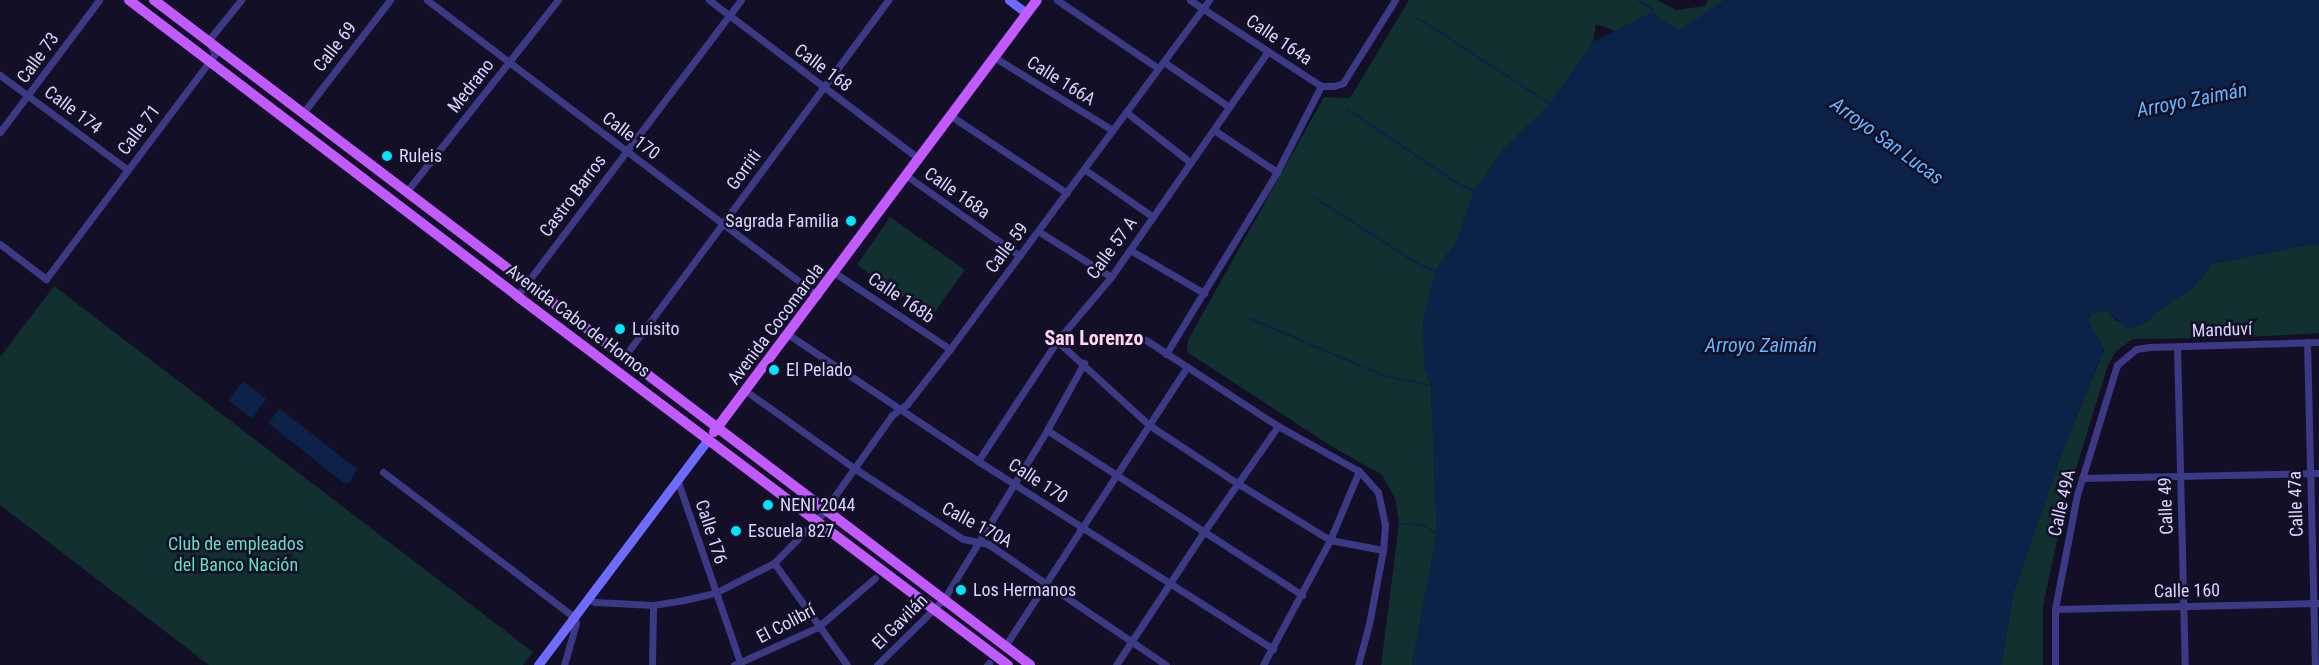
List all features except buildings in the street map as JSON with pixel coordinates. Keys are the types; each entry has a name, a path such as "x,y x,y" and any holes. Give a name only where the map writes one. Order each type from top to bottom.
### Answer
{"main road":[{"name":"Avenida Cabo de Hornos","path":"129,0 516,296 1008,665"},
{"name":"Avenida Cabo de Hornos","path":"154,0 1030,665"},
{"path":"1009,0 1026,14"},
{"name":"Avenida Cocomarola","path":"538,665 677,479 789,335 1036,0"}],"street":[{"name":"Calle 73","path":"0,132 99,0"},
{"path":"210,61 215,54 208,41 241,0"},
{"name":"Calle 69","path":"303,113 390,0"},
{"name":"Calle 170","path":"427,0 818,296"},
{"name":"Medrano","path":"407,191 558,0"},
{"name":"Calle 168","path":"709,0 919,159"},
{"name":"Castro Barros","path":"516,296 741,0"},
{"name":"Gorriti","path":"624,357 888,0"},
{"path":"1057,0 1158,69"},
{"name":"Calle 164a","path":"1190,0 1321,86"},
{"name":"Calle 59","path":"587,599 595,602 653,605 715,593 774,563 816,521 892,415 901,409 950,349 1209,0"},
{"path":"1166,354 1277,172 1321,86 1343,83 1390,2"},
{"name":"Calle 57 A","path":"978,461 1057,341 1111,277 1268,51"},
{"name":"Calle 166A","path":"994,57 1112,130"},
{"name":"Calle 71","path":"0,244 46,279 210,61"},
{"path":"1164,62 1229,107"},
{"name":"Calle 174","path":"0,75 128,170"},
{"path":"1126,112 1190,162"},
{"path":"951,116 1067,193"},
{"path":"1214,130 1277,172"},
{"path":"1083,169 1152,217"},
{"name":"Calle 168a","path":"907,176 1020,256"},
{"path":"1038,231 1111,277"},
{"path":"1130,250 1204,293"},
{"name":"Calle 168b","path":"835,273 950,349"},
{"name":"Calle 170","path":"789,335 978,461 1273,649"},
{"path":"1146,340 1278,426 1359,471 1378,492 1385,524 1383,550 1370,624 1358,665"},
{"path":"1057,341 1084,363 1149,425 1237,483 1330,540 1383,550"},
{"name":"Calle 47a","path":"2307,342 2316,603 2315,665"},
{"name":"Manduví","path":"2127,354 2143,348 2319,342"},
{"name":"Calle 49","path":"2177,347 2185,665"},
{"name":"Calle 49A","path":"2055,665 2055,609 2082,478 2117,365 2127,354"},
{"name":"El Gavilán","path":"877,665 944,599 1047,430 1084,363"},
{"path":"1005,646 1187,367"},
{"name":"Calle 170A","path":"746,391 854,468 963,539 988,544 1166,665"},
{"path":"1116,665 1205,530 1278,426"},
{"path":"1047,430 1205,530 1302,595"},
{"path":"1263,665 1330,540 1359,471"},
{"path":"383,472 574,617 576,622 564,665"},
{"path":"2082,478 2319,473"},
{"name":"Calle 176","path":"677,479 738,665"},
{"path":"774,563 847,665"},
{"name":"El Colibrí","path":"738,665 818,627 875,578"},
{"name":"Calle 160","path":"2055,609 2316,603"},
{"path":"651,665 653,605"}],"green space":[{"path":"1409,0 1657,0 1676,10 1705,6 1708,0 1747,0 1735,15 1641,40 1596,24 1593,42 1550,104 1504,149 1474,191 1457,241 1435,271 1424,367 1431,385 1437,534 1412,665 1381,665 1399,524 1395,498 1382,475 1331,446 1187,352 1188,340 1324,97 1350,98"},
{"path":"890,217 965,270 931,317 857,265"},
{"path":"2311,244 2319,246 2319,333 2233,338 2133,339 2116,351 2108,365 2074,475 2056,545 2043,606 2043,665 2001,665 2014,591 2063,450 2104,350 2088,321 2092,313 2106,310 2116,321 2149,321 2151,316 2193,288 2212,264"},
{"name":"Club de empleados del Banco Nación","path":"54,286 533,652 523,665 209,665 0,505 0,357"}],"water":[{"name":"Arroyo Zaimán","path":"1724,0 2319,0 2319,246 2311,244 2212,264 2193,288 2151,316 2149,321 2138,326 2127,329 2106,310 2092,313 2088,321 2104,349 2063,450 2014,591 2001,665 1412,665 1437,534 1431,385 1424,367 1423,319 1435,271 1457,241 1474,191 1504,149 1550,104 1593,42 1650,13 1680,30"},
{"path":"243,381 266,399 252,419 228,400"},
{"path":"280,409 357,469 350,482 345,484 268,423"}],"waterway":[{"name":"Arroyo San Lucas","path":"1638,0 1652,9 1656,18"},
{"path":"1418,18 1550,104"},
{"path":"1347,109 1460,185 1474,191"},
{"path":"1312,196 1420,265 1435,271"},
{"path":"1249,318 1385,376 1431,385"},
{"path":"1399,524 1423,525 1437,534"}],"place":[{"name":"Ruleis","path":"387,156"},
{"name":"Sagrada Familia","path":"851,221"},
{"name":"Luisito","path":"620,329"},
{"name":"El Pelado","path":"774,370"},
{"name":"NENI 2044","path":"768,505"},
{"name":"Escuela 827","path":"736,531"},
{"name":"Los Hermanos","path":"961,590"}],"district":[{"name":"San Lorenzo","path":"1094,338"}]}
